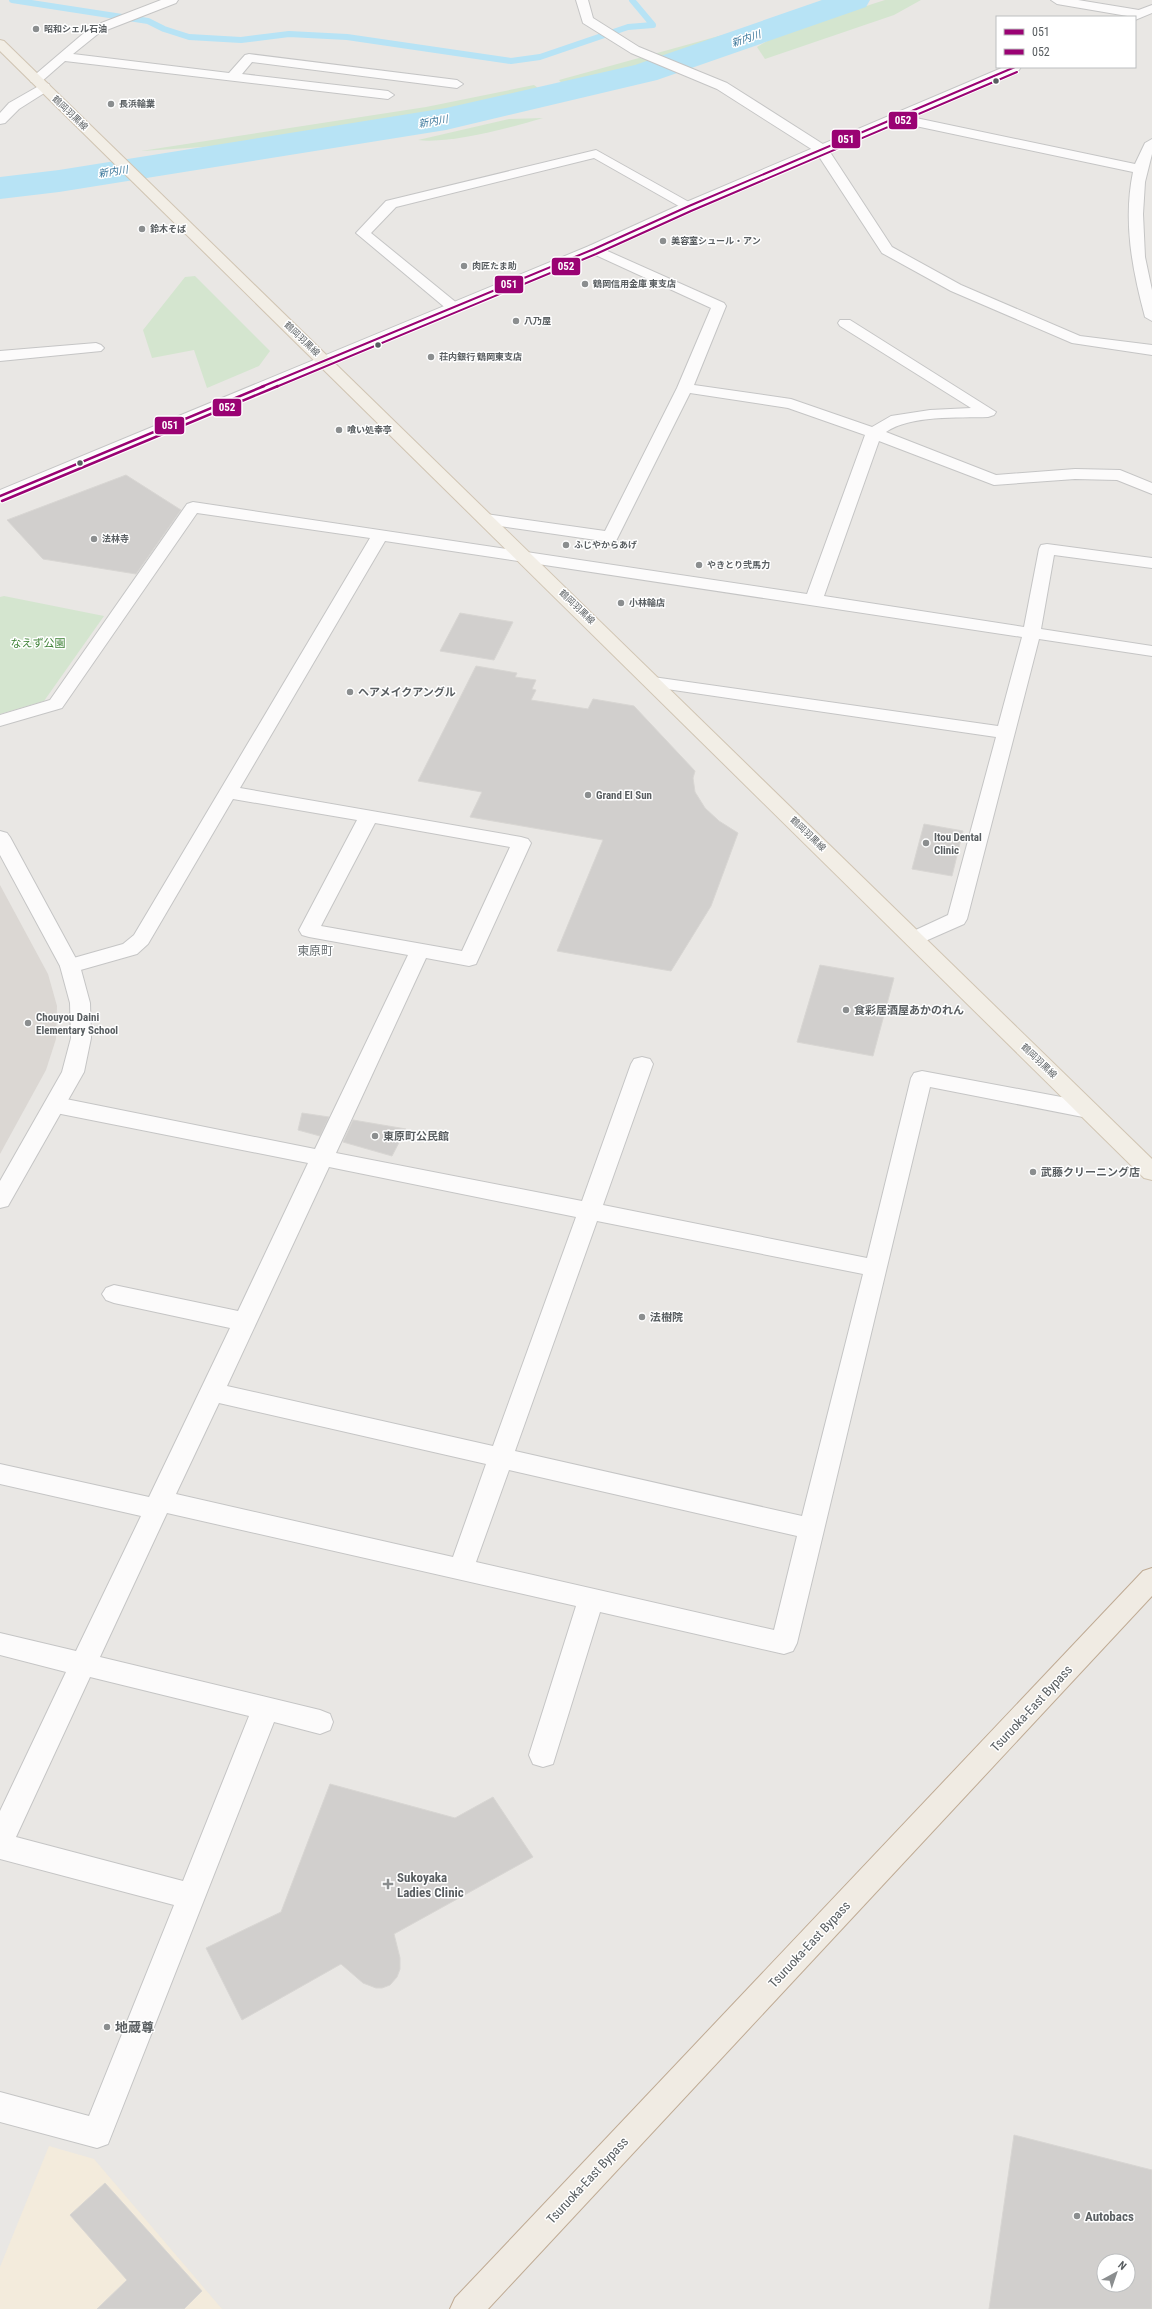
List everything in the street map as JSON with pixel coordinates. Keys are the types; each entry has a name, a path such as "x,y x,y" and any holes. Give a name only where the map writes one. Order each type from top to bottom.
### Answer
{"highway":[{"name":"Tsuruoka-East Bypass","path":"466,2309 1152,1579"}],"main road":[{"name":"鶴岡羽黒線","path":"0,44 1152,1172"}],"street":[{"path":"0,120 40,83 63,57 95,30 172,0"},
{"path":"582,0 587,20 635,50 720,85 821,150 890,251 956,288 1077,340 1152,350"},
{"path":"1061,0 1144,13"},
{"path":"63,57 388,96"},
{"path":"232,77 249,58 457,84"},
{"path":"1,495 594,248 1013,68"},
{"path":"0,105 14,106"},
{"path":"896,118 1139,169"},
{"path":"1152,142 1139,169 1138,206 1138,258 1152,317"},
{"path":"453,307 364,233 392,204 596,154 689,206"},
{"path":"1138,206 1152,209"},
{"path":"486,519 610,537 685,388 719,306 594,248"},
{"path":"814,599 874,433 891,421 930,415 988,412 845,323"},
{"path":"0,356 96,348"},
{"path":"685,388 791,404 874,433 994,480 1075,474 1120,475 1152,489"},
{"path":"0,721 56,704 193,507 526,558 814,599 1152,651"},
{"path":"70,966 130,949 141,940 380,535"},
{"path":"914,939 957,919 1032,633 1047,549 1152,563"},
{"path":"652,682 1006,733"},
{"path":"228,792 369,816 522,843 469,959 309,930 369,816"},
{"path":"0,837 70,966 80,1003 81,1038 73,1072 56,1105 0,1200"},
{"path":"0,1841 420,950"},
{"path":"460,1569 642,1064"},
{"path":"0,1474 158,1505 460,1569 784,1643 922,1078 1088,1110"},
{"path":"56,1105 876,1268"},
{"path":"114,1294 245,1322"},
{"path":"212,1392 812,1529"},
{"path":"543,1755 592,1600"},
{"path":"0,1644 320,1722"},
{"path":"0,2107 97,2133 266,1708"},
{"path":"0,1846 191,1896"}],"shaded area":[{"name":"Chouyou Daini Elementary School","path":"0,885 48,974 57,1006 56,1039 46,1070 0,1154"},
{"path":"49,2146 94,2159 222,2309 0,2309 0,2267"}],"green space":[{"path":"885,0 921,0 894,15 765,59 757,47 779,34"},
{"path":"737,31 747,34 627,75 566,88 559,80"},
{"path":"534,85 543,92 434,118 361,130 288,139 141,151 426,107"},
{"path":"543,118 480,134 446,140 418,140 509,119"},
{"path":"195,276 270,351 259,366 207,388 194,350 152,358 143,330 185,277"},
{"name":"なえず公園","path":"4,596 104,616 44,701 0,714 0,597"}],"building":[{"name":"法林寺","path":"126,475 181,510 136,574 43,559 7,520"},
{"path":"460,613 513,622 494,660 440,651"},
{"name":"Grand El Sun","path":"476,666 517,673 515,677 536,680 532,689 536,690 531,700 588,709 593,699 634,706 695,771 693,778 695,792 705,808 719,821 738,833 711,906 671,971 557,951 603,840 470,817 482,792 418,781"},
{"path":"924,824 963,831 952,876 912,869"},
{"name":"食彩居酒屋あかのれん","path":"820,965 894,978 873,1056 797,1042"},
{"path":"302,1113 329,1117 320,1136 298,1130"},
{"name":"東原町公民館","path":"353,1120 406,1129 392,1156 343,1142"},
{"name":"Sukoyaka Ladies Clinic","path":"330,1784 455,1818 493,1797 533,1857 394,1934 400,1958 400,1969 397,1977 390,1985 382,1988 376,1988 363,1983 341,1964 242,2020 206,1948 281,1912"},
{"name":"Autobacs","path":"1014,2135 1152,2170 1152,2309 989,2309"},
{"path":"105,2183 202,2291 184,2309 97,2309 127,2280 70,2215"}],"waterway":[{"path":"12,0 148,21 164,29 189,37 241,40 289,34 347,37 511,61 540,57 628,27 653,25 632,0"},
{"name":"新内川","path":"0,188 59,181 446,119 645,73 854,0"}],"transit line":[{"name":"051","path":"0,496 594,249 689,206 1013,68"},
{"name":"052","path":"2,501 596,254 691,211 1017,72"}],"place":[{"name":"昭和シェル石油","path":"36,29"},
{"name":"長浜輪業","path":"111,104"},
{"name":"鈴木そば","path":"142,229"},
{"name":"美容室シュール・アン","path":"663,241"},
{"name":"肉匠たま助","path":"464,266"},
{"name":"鶴岡信用金庫 東支店","path":"585,284"},
{"name":"八乃屋","path":"516,321"},
{"name":"荘内銀行 鶴岡東支店","path":"431,357"},
{"name":"喰い処幸亭","path":"339,430"},
{"name":"法林寺","path":"94,539"},
{"name":"ふじやからあげ","path":"566,545"},
{"name":"やきとり弐馬力","path":"699,565"},
{"name":"小林輪店","path":"621,603"},
{"name":"ヘアメイクアングル","path":"350,692"},
{"name":"Grand El Sun","path":"588,795"},
{"name":"Itou Dental Clinic","path":"926,843"},
{"name":"食彩居酒屋あかのれん","path":"846,1010"},
{"name":"Chouyou Daini Elementary School","path":"28,1023"},
{"name":"東原町公民館","path":"375,1136"},
{"name":"武藤クリーニング店","path":"1033,1172"},
{"name":"法樹院","path":"642,1317"},
{"name":"Sukoyaka Ladies Clinic","path":"388,1884"},
{"name":"地蔵尊","path":"107,2027"},
{"name":"Autobacs","path":"1077,2216"}],"district":[{"name":"東原町","path":"315,951"}]}
